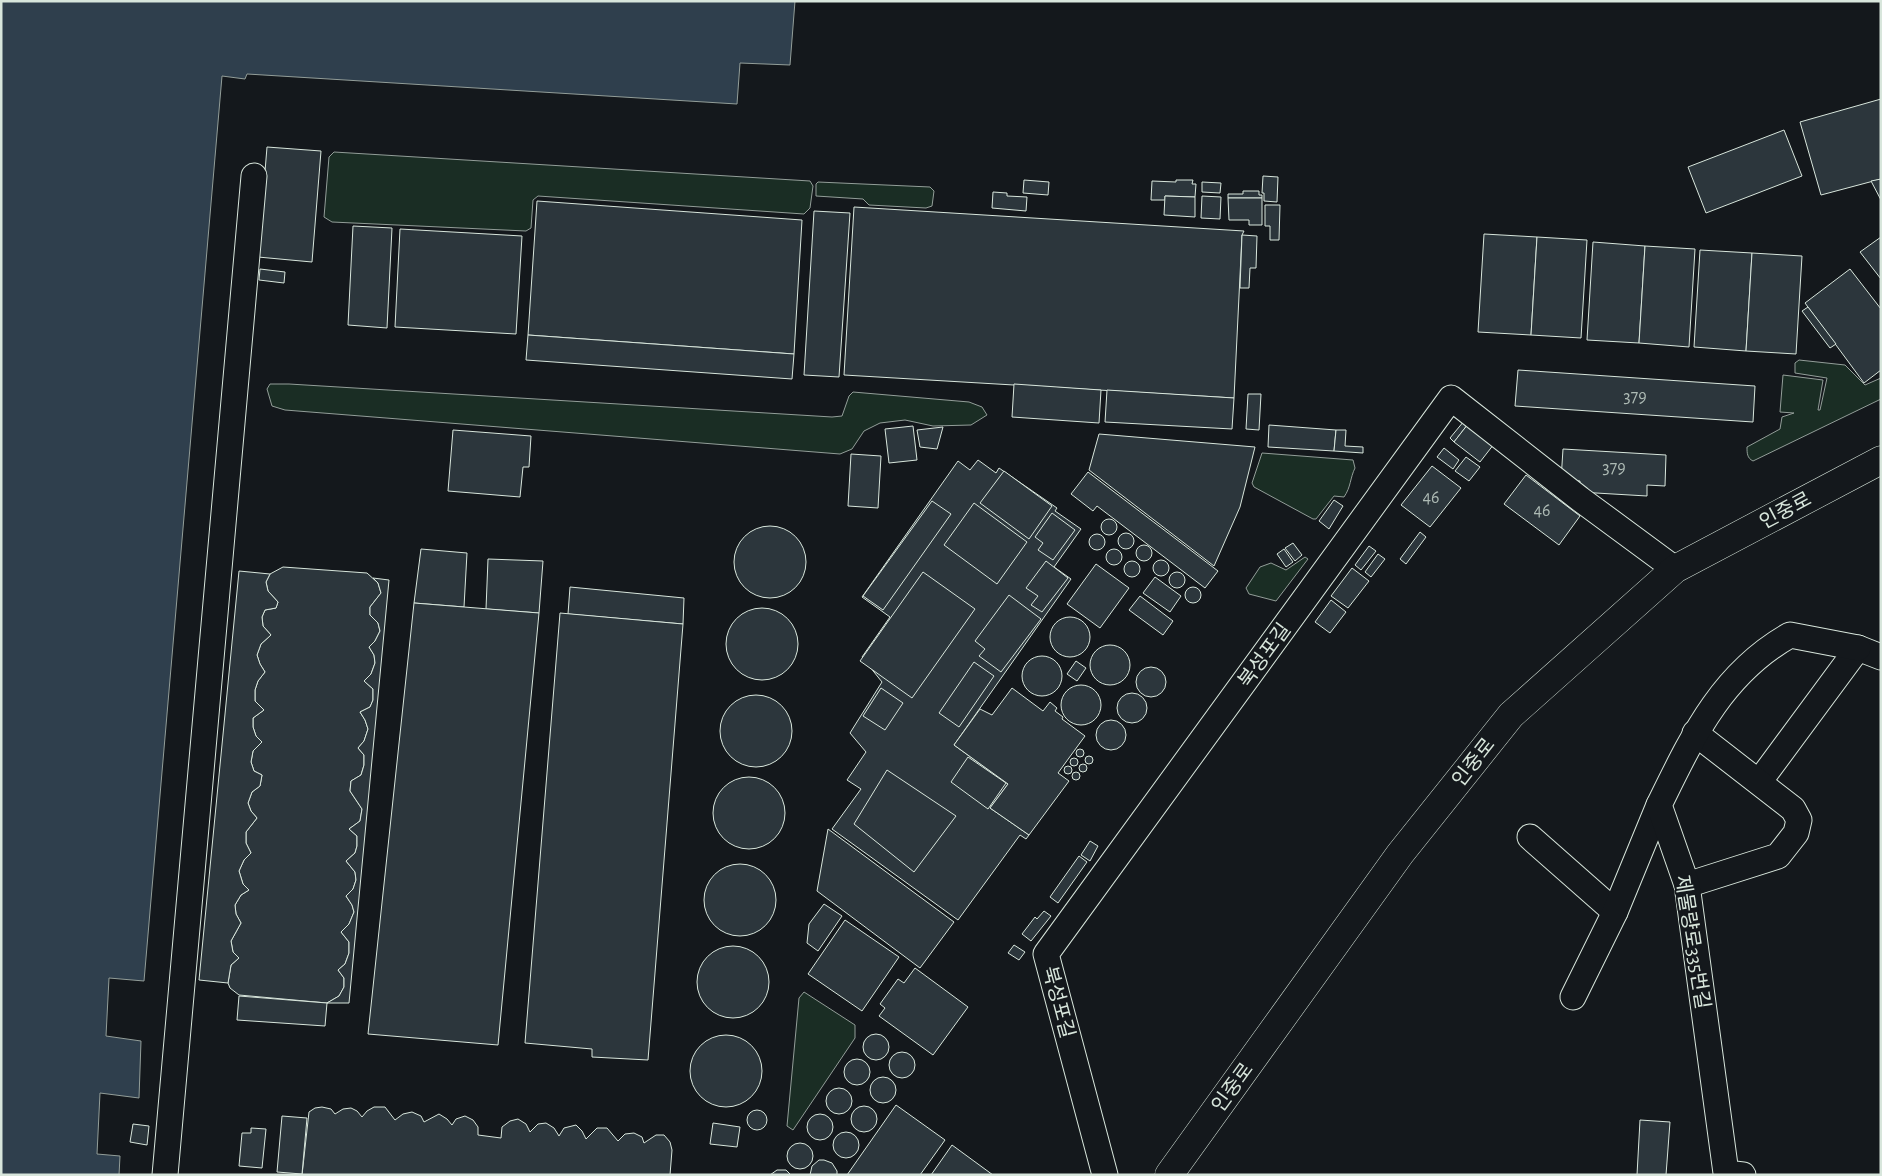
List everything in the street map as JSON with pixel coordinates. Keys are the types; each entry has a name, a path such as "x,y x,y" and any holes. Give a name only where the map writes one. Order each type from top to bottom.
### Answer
{"main road":[{"name":"인중로","path":"1169,1175 1400,854 1510,715 1675,569 1881,460"}],"street":[{"path":"165,1175 254,176"},
{"name":"북성포길","path":"1105,1175 1046,954 1451,398 1580,499 1675,569"},
{"path":"1573,997 1615,912 1659,805 1695,733 1721,694 1768,647 1790,635 1870,653 1760,782"},
{"path":"1687,885 1778,856 1796,833 1799,820 1793,809 1695,733"},
{"name":"제물량로335번길","path":"1659,805 1687,885 1726,1173 1743,1175"},
{"path":"1530,837 1615,912"}],"green space":[{"path":"334,152 810,181 813,186 810,208 804,214 538,196 533,200 531,228 526,231 332,222 324,217 329,157"},
{"path":"818,182 930,187 934,191 932,206 926,208 869,205 863,199 816,196 816,184"},
{"path":"1799,360 1845,365 1865,385 1881,378 1881,399 1753,461 1748,457 1747,447 1780,429 1782,417 1794,413 1780,412 1783,375 1823,380 1818,410 1820,410 1827,378 1795,373 1795,363"},
{"path":"270,384 832,417 842,416 849,396 853,392 969,402 982,407 987,415 971,425 933,426 905,420 880,423 864,431 852,449 840,454 285,410 272,406 267,389"},
{"path":"1262,453 1353,460 1355,468 1344,497 1334,496 1316,519 1313,519 1254,487 1252,483"},
{"path":"1305,557 1308,559 1276,601 1249,594 1246,588 1260,567 1271,563 1286,570"},
{"path":"804,992 855,1025 855,1038 793,1130 787,1126 799,998"}],"water":[{"path":"1,1 795,1 790,65 740,63 737,104 247,74 245,79 222,76 144,981 109,978 106,1036 141,1041 139,1098 100,1093 97,1154 120,1156 119,1175 1,1175"}],"building":[{"path":"1881,99 1881,179 1821,195 1800,122"},
{"path":"1784,130 1802,176 1706,213 1688,167"},
{"path":"267,147 321,151 312,262 258,257"},
{"path":"1263,176 1278,177 1277,202 1264,201 1264,193 1262,193"},
{"path":"1881,179 1881,200 1871,181"},
{"path":"1024,180 1049,182 1048,195 1023,193"},
{"path":"1176,180 1193,180 1192,184 1196,184 1195,197 1165,196 1165,200 1151,200 1152,181 1176,182"},
{"path":"1202,182 1221,183 1220,193 1202,192"},
{"path":"1243,191 1259,191 1259,195 1262,195 1262,198 1228,198 1228,194 1243,194"},
{"path":"993,192 1007,193 1007,196 1027,197 1026,211 992,208"},
{"path":"1165,196 1195,197 1195,217 1164,215"},
{"path":"1202,196 1221,197 1220,219 1201,218"},
{"path":"1228,198 1262,198 1262,225 1249,225 1249,220 1229,220"},
{"path":"537,201 802,220 794,354 528,335"},
{"path":"1265,205 1280,205 1279,240 1270,240 1270,226 1265,226"},
{"path":"854,207 1244,231 1242,235 1234,398 844,375"},
{"path":"814,211 850,213 839,377 804,375"},
{"path":"353,226 392,228 387,328 348,325"},
{"path":"400,229 522,236 516,334 395,327"},
{"path":"1484,234 1537,237 1531,335 1478,332"},
{"path":"1242,235 1257,236 1256,268 1250,268 1249,288 1240,288"},
{"path":"1537,237 1587,240 1581,338 1531,335"},
{"path":"1881,237 1881,279 1860,252"},
{"path":"1593,242 1645,246 1639,343 1587,340"},
{"path":"1645,246 1695,249 1689,347 1639,343"},
{"path":"1700,250 1752,253 1746,351 1694,347"},
{"path":"1752,253 1802,256 1796,354 1746,351"},
{"path":"260,269 285,272 284,283 259,280"},
{"path":"1850,269 1881,309 1881,370 1864,383 1805,303"},
{"path":"1808,307 1836,344 1830,348 1802,311"},
{"path":"528,335 794,354 792,379 526,360"},
{"path":"1518,370 1755,386 1753,422 1515,406"},
{"path":"1014,384 1101,390 1099,423 1012,417"},
{"path":"1107,390 1234,398 1232,429 1105,422"},
{"path":"1248,394 1261,394 1259,430 1246,429"},
{"path":"1464,421 1468,424 1454,442 1450,438"},
{"path":"1468,424 1494,444 1480,462 1454,442"},
{"path":"1269,425 1336,430 1334,451 1268,447"},
{"path":"913,426 917,460 889,463 885,429"},
{"path":"943,427 937,449 920,447 917,430"},
{"path":"453,430 531,436 529,467 523,467 520,497 448,491"},
{"path":"1336,430 1346,430 1345,446 1363,447 1363,453 1334,451"},
{"path":"1099,434 1255,447 1240,507 1214,566 1089,470"},
{"path":"1444,448 1459,460 1453,469 1437,457"},
{"path":"1563,449 1666,455 1665,486 1647,485 1647,496 1579,492 1580,481 1561,480"},
{"path":"851,454 881,456 878,508 848,506"},
{"path":"1466,457 1480,467 1469,481 1455,471"},
{"path":"978,460 996,473 999,468 1057,508 1055,511 1081,529 1054,567 1071,579 954,745 1008,784 990,808 1029,835 1026,839 1020,835 958,920 832,829 861,789 847,780 866,752 850,733 882,682 862,657 890,617 862,597 958,461 970,470"},
{"path":"1432,466 1461,488 1430,527 1401,505"},
{"path":"1004,471 1052,506 1029,539 980,503"},
{"path":"1088,472 1218,571 1205,588 1097,506 1093,511 1071,494"},
{"path":"1526,475 1580,516 1559,545 1504,504"},
{"path":"1334,500 1343,506 1329,529 1319,521"},
{"path":"932,501 951,514 883,610 863,596"},
{"path":"974,503 1027,542 997,584 944,545"},
{"path":"1052,513 1075,530 1053,560 1038,550 1043,543 1035,537"},
{"path":"1109,519 1117,527 1109,535 1101,527"},
{"path":"770,526 790,532 800,542 806,562 800,582 790,592 770,598 750,592 740,582 734,562 740,542 750,532"},
{"path":"1420,532 1426,537 1406,564 1400,559"},
{"path":"1126,533 1134,541 1126,549 1118,541"},
{"path":"1097,534 1105,542 1097,550 1089,542"},
{"path":"1293,543 1302,555 1295,561 1285,548"},
{"path":"1144,545 1152,553 1144,561 1136,553"},
{"path":"1369,546 1376,551 1361,570 1355,565"},
{"path":"421,549 467,553 464,607 414,603"},
{"path":"1114,549 1122,557 1114,565 1106,557"},
{"path":"1284,549 1293,562 1286,567 1277,554"},
{"path":"1378,554 1385,559 1371,577 1365,572"},
{"path":"488,559 543,561 539,613 486,609"},
{"path":"1161,560 1169,568 1161,576 1153,568"},
{"path":"1046,561 1068,578 1042,612 1031,605 1038,596 1026,588"},
{"path":"1132,561 1140,569 1132,577 1124,569"},
{"path":"1096,564 1129,588 1100,628 1067,604"},
{"path":"283,567 367,573 378,583 381,593 370,607 370,615 378,623 380,631 375,641 369,647 374,655 375,663 371,674 364,681 373,689 373,700 370,707 360,712 368,729 364,741 358,748 364,755 364,765 361,775 351,781 350,791 362,809 360,821 349,829 357,836 357,846 355,853 346,861 355,872 356,880 353,889 346,896 354,912 349,924 341,932 349,942 349,953 345,964 338,970 344,978 344,987 339,996 327,1003 239,995 230,988 228,983 231,965 239,958 233,952 231,941 241,923 236,914 235,905 241,895 249,890 243,884 239,871 244,860 251,853 246,843 246,832 257,818 251,811 248,803 252,792 260,786 262,775 254,771 251,762 253,751 262,742 256,736 253,718 264,710 255,701 255,690 258,681 265,672 257,655 261,644 271,635 263,626 262,617 265,610 276,608 278,602 268,591 266,582 270,574"},
{"path":"1352,568 1369,581 1348,608 1331,596"},
{"path":"239,571 270,574 266,582 268,591 278,602 276,608 265,610 262,617 263,626 271,635 261,644 257,655 265,672 258,681 255,690 255,701 264,710 253,718 256,736 262,742 253,751 251,762 254,771 262,775 260,786 252,792 248,803 251,811 257,818 246,832 246,843 251,853 244,860 239,871 243,884 249,890 241,895 235,905 236,914 241,923 231,941 233,952 239,958 231,965 228,983 199,980"},
{"path":"923,572 975,609 912,698 860,661"},
{"path":"1177,572 1185,580 1177,588 1169,580"},
{"path":"1155,577 1181,596 1170,612 1143,593"},
{"path":"373,578 389,580 349,1003 327,1003 339,996 344,987 344,978 338,970 345,964 349,953 349,942 341,932 349,924 354,912 346,896 353,889 356,880 355,872 346,861 355,853 357,846 357,836 349,829 360,821 362,809 350,791 351,781 361,775 364,765 364,755 358,748 364,741 368,729 360,712 370,707 373,700 373,689 364,681 371,674 375,663 374,655 369,647 375,641 380,631 378,623 370,615 370,607 381,593 378,583"},
{"path":"570,587 684,598 683,624 568,614"},
{"path":"1193,587 1201,595 1193,603 1185,595"},
{"path":"1009,595 1041,619 1001,672 979,656 985,649 975,641"},
{"path":"1140,596 1173,621 1163,635 1129,610"},
{"path":"1331,600 1346,612 1330,633 1315,622"},
{"path":"414,603 539,613 498,1045 368,1034"},
{"path":"762,608 782,614 792,624 798,644 792,664 782,674 762,680 742,674 732,664 726,644 732,624 742,614"},
{"path":"560,613 683,624 648,1060 592,1057 592,1049 525,1043"},
{"path":"1074,617 1081,620 1087,626 1090,637 1089,645 1081,654 1074,657 1066,657 1059,654 1051,645 1050,633 1053,626 1062,618"},
{"path":"1114,645 1121,648 1127,654 1130,665 1129,673 1121,682 1114,685 1106,685 1099,682 1091,673 1090,661 1093,654 1102,646"},
{"path":"1046,656 1053,659 1059,665 1062,676 1061,684 1053,693 1046,696 1038,696 1031,693 1023,684 1022,672 1025,665 1034,657"},
{"path":"1076,661 1086,668 1077,681 1067,674"},
{"path":"974,662 994,676 959,727 939,713"},
{"path":"1151,667 1157,668 1165,676 1165,688 1157,696 1151,697 1145,696 1137,688 1136,682 1137,676 1145,668"},
{"path":"1085,685 1092,688 1098,694 1101,705 1100,713 1092,722 1085,725 1077,725 1070,722 1062,713 1061,701 1064,694 1073,686"},
{"path":"881,688 903,703 885,730 863,716"},
{"path":"1012,688 1043,711 1050,702 1057,708 1055,711 1063,717 1062,719 1085,736 1058,773 1069,781 1029,835 990,808 1008,784 954,745 980,709 992,715"},
{"path":"1132,693 1138,694 1146,702 1146,714 1138,722 1132,723 1126,722 1118,714 1117,708 1118,702 1126,694"},
{"path":"756,695 776,701 786,711 792,731 786,751 776,761 756,767 736,761 726,751 720,731 726,711 736,701"},
{"path":"1111,720 1117,721 1125,729 1125,741 1117,749 1111,750 1105,749 1097,741 1096,735 1097,729 1105,721"},
{"path":"1080,749 1084,753 1080,757 1076,753"},
{"path":"1089,756 1093,760 1089,764 1085,760"},
{"path":"968,757 1006,783 988,809 951,782"},
{"path":"1074,758 1078,762 1074,766 1070,762"},
{"path":"1083,764 1087,768 1083,772 1079,768"},
{"path":"1068,766 1072,770 1068,774 1064,770"},
{"path":"887,770 956,816 914,872 854,824"},
{"path":"1076,772 1080,776 1076,780 1072,776"},
{"path":"749,777 769,783 779,793 785,813 779,833 769,843 749,849 729,843 719,833 713,813 719,793 729,783"},
{"path":"828,829 954,922 920,968 817,891"},
{"path":"1090,841 1098,846 1090,861 1081,855"},
{"path":"1079,856 1087,862 1058,903 1050,897"},
{"path":"740,864 760,870 770,880 776,900 770,920 760,930 740,936 720,930 710,920 704,900 710,880 720,870"},
{"path":"824,904 842,916 818,951 807,943 809,924"},
{"path":"1044,911 1051,916 1031,941 1022,934 1035,917 1037,919"},
{"path":"845,920 899,957 862,1011 808,974"},
{"path":"1014,945 1025,952 1019,960 1008,953"},
{"path":"733,946 753,952 763,962 769,982 763,1002 753,1012 733,1018 713,1012 703,1002 697,982 703,962 713,952"},
{"path":"915,968 968,1007 933,1055 879,1016 885,1008 880,1004 898,979 904,983"},
{"path":"239,996 327,1003 325,1026 237,1020"},
{"path":"876,1034 885,1038 889,1047 885,1056 876,1060 867,1056 863,1047 867,1038"},
{"path":"726,1035 746,1041 756,1051 762,1071 756,1091 746,1101 726,1107 706,1101 696,1091 690,1071 696,1051 706,1041"},
{"path":"902,1052 911,1056 915,1065 911,1074 902,1078 893,1074 889,1065 893,1056"},
{"path":"857,1059 866,1063 870,1072 866,1081 857,1085 848,1081 844,1072 848,1063"},
{"path":"883,1077 892,1081 896,1090 892,1099 883,1103 874,1099 870,1090 874,1081"},
{"path":"839,1088 848,1092 852,1101 848,1110 839,1114 830,1110 826,1101 830,1092"},
{"path":"896,1105 945,1140 920,1175 847,1175"},
{"path":"864,1106 873,1110 877,1119 873,1128 864,1132 855,1128 851,1119 855,1110"},
{"path":"374,1107 385,1107 395,1120 403,1114 412,1112 421,1116 424,1122 439,1114 452,1125 456,1119 465,1116 473,1120 478,1127 478,1135 501,1138 502,1127 510,1121 518,1119 526,1124 530,1132 538,1124 546,1123 554,1128 559,1136 564,1128 576,1125 586,1139 597,1128 607,1128 618,1141 625,1134 634,1133 642,1137 644,1143 656,1135 664,1135 670,1142 672,1150 670,1175 302,1175 309,1112 315,1108 331,1109 335,1114 343,1109 351,1108 362,1117"},
{"path":"757,1110 764,1113 767,1120 764,1127 757,1130 750,1127 747,1120 750,1113"},
{"path":"820,1114 829,1118 833,1127 829,1136 820,1140 811,1136 807,1127 811,1118"},
{"path":"282,1116 307,1118 302,1174 277,1172"},
{"path":"1640,1120 1670,1122 1666,1175 1637,1175"},
{"path":"713,1123 740,1127 737,1147 710,1144"},
{"path":"133,1124 149,1126 147,1145 130,1142"},
{"path":"251,1128 266,1129 262,1168 239,1166 242,1133 251,1133"},
{"path":"846,1132 855,1136 859,1145 855,1154 846,1158 837,1154 833,1145 837,1136"},
{"path":"800,1143 809,1147 813,1156 809,1165 800,1169 791,1165 787,1156 791,1147"},
{"path":"952,1145 993,1175 931,1175"},
{"path":"819,1160 832,1163 837,1171 837,1175 810,1175 812,1166"},
{"path":"777,1170 786,1170 791,1175 770,1175"}]}
